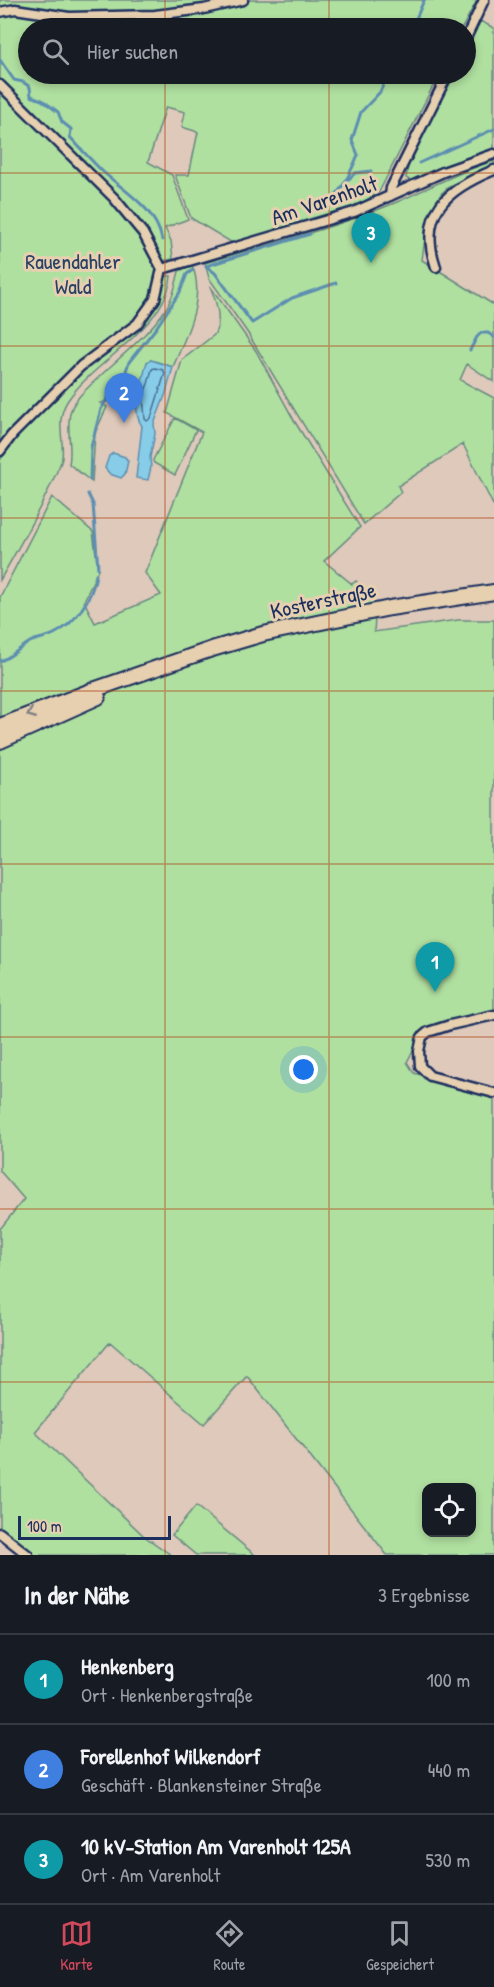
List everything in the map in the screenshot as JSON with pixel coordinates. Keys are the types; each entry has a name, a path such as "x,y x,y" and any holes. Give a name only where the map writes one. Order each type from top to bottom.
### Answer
{"main road":[{"name":"Kosterstraße","path":"0,726 96,688 263,634 390,608 494,592"},
{"name":"Kosterstraße","path":"0,741 165,666"}],"street":[{"path":"0,12 15,9 69,17 155,15 204,9 243,0"},
{"path":"475,18 484,0"},
{"path":"390,196 396,178 443,84"},
{"path":"0,85 114,198 143,233 162,269 155,299 137,324 81,366 12,435 0,451"},
{"name":"Am Varenholt","path":"162,269 344,215 443,172 494,154"},
{"path":"436,267 430,248 431,231 438,207 454,190 494,170"},
{"path":"494,1015 428,1032 422,1037 419,1051 420,1066 430,1076 494,1093"},
{"path":"0,1533 28,1555"}],"green space":[{"name":"Rauendahler Wald","path":"0,0 477,0 467,18 18,18 18,84 434,84 379,192 354,208 234,244 191,218 175,175 189,175 198,132 182,127 185,112 166,107 148,162 172,175 188,219 165,228 171,241 173,259 158,262 156,279 150,296 134,320 106,340 79,364 0,443"},
{"path":"480,21 494,28 494,150 441,168 414,183 406,178 410,156 446,84 476,84 476,28"},
{"path":"494,161 494,166 457,182 440,195 428,222 422,260 494,305 494,382 467,364 460,380 494,398 494,507 463,444 398,486 401,492 364,524 247,332 209,278 205,263 351,220"},
{"path":"192,265 196,278 196,304 173,367 151,360 147,362 143,382 136,395 100,403 107,407 95,433 92,482 69,464 71,410 83,392 159,319 170,301 179,271"},
{"path":"166,276 171,276 166,295 157,312 144,327 80,385 68,400 61,417 63,449 61,462 40,507 0,580 0,460 52,398 84,368 139,327 157,301"},
{"path":"210,286 256,351 295,422 360,527 324,561 352,584 356,581 376,604 374,632 458,620 494,620 494,1015 425,1029 407,1062 414,1073 494,1095 494,1555 387,1555 247,1376 204,1424 110,1342 35,1432 144,1536 171,1555 34,1555 0,1529 0,1229 24,1199 0,1171 0,597 52,497 93,532 98,570 84,601 95,623 161,595 145,573 202,432 167,413 182,360 214,335 217,329 216,304"},
{"path":"175,418 196,430 175,475 154,463 153,460"},
{"path":"196,1506 255,1555 196,1555 172,1535"}],"water":[{"path":"151,360 173,367 154,424 155,434 148,480 136,478 142,426 138,419 137,403 147,362"},
{"path":"113,453 125,457 128,461 125,474 121,478 110,474 105,468 109,456"}],"waterway":[{"path":"416,18 424,0"},
{"path":"0,60 14,80 18,81"},
{"path":"26,84 30,87 31,96 42,100 58,112 62,122 71,129 70,137 102,171 146,209 159,229 162,240"},
{"path":"330,201 343,185 358,155 352,140 361,112 380,92 384,84"},
{"path":"419,163 494,129"},
{"path":"349,179 355,173 371,171"},
{"path":"206,266 310,234"},
{"path":"206,266 215,273 252,323 292,298 336,283"},
{"path":"90,480 91,447 101,409 110,394 123,380 129,362 156,328 180,292 187,274 193,270"},
{"path":"470,350 481,333 488,333 494,337"},
{"path":"88,494 93,504 98,568"},
{"path":"0,661 32,641 62,630 69,624 91,593 96,575"}],"place":[{"name":"10 kV-Station Am Varenholt 125A","path":"371,263"},
{"name":"Forellenhof Wilkendorf","path":"124,423"},
{"name":"Henkenberg","path":"435,992"}]}
